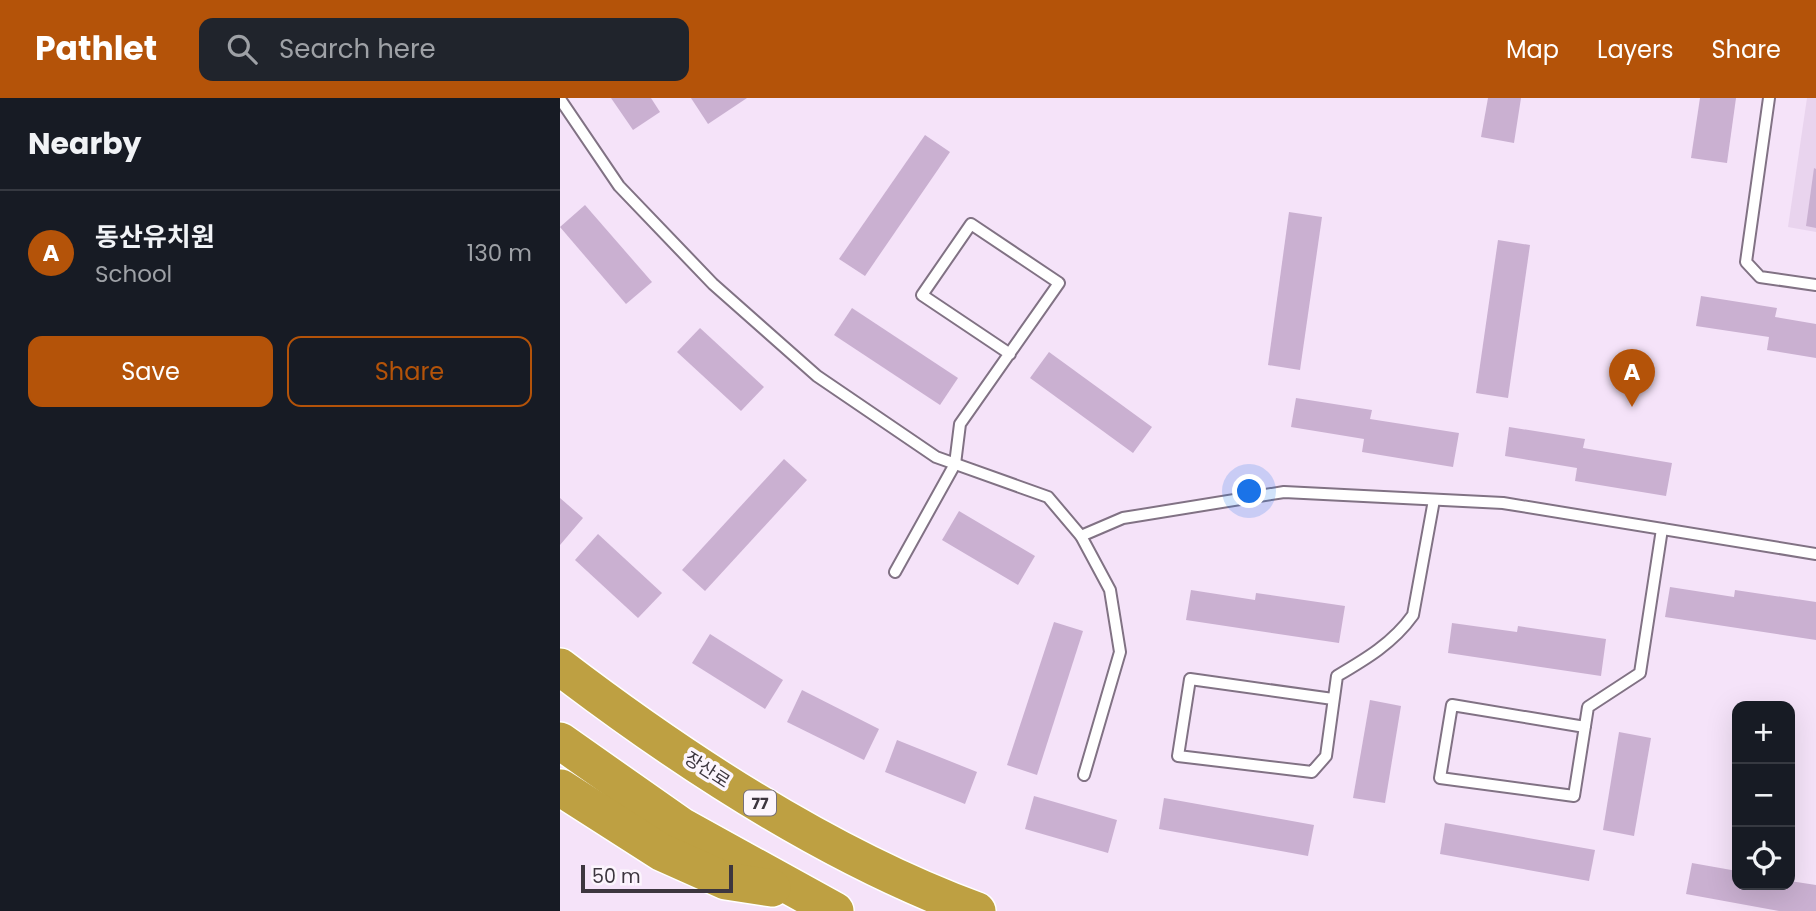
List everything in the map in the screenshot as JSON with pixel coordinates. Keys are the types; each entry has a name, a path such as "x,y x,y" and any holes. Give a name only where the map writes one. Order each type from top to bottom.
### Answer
{"highway":[{"name":"장산로","path":"560,667 713,775 825,839 940,898 977,911"},
{"path":"560,741 681,826 835,911"},
{"path":"561,788 661,852 726,881 797,892"}],"lane":[{"path":"1769,98 1746,262 1760,277 1816,285"},
{"path":"560,99 619,186 713,284 817,376 936,457 1048,497 1081,536 1110,590 1120,652 1084,775"},
{"path":"895,572 956,464 960,424 1010,354 1059,283 971,225 922,295 1010,354"},
{"path":"1081,536 1123,517 1284,492 1503,503 1816,554"},
{"path":"1334,699 1190,680 1178,756 1312,772 1326,756 1334,699 1337,676 1374,653 1402,630 1413,615 1434,500"},
{"path":"1585,727 1452,705 1440,778 1574,796 1585,727 1588,707 1640,673 1662,529"}],"shaded area":[{"path":"1807,98 1816,98 1816,232 1788,227"}],"building":[{"path":"611,98 651,98 660,112 633,130"},
{"path":"691,98 747,98 708,124"},
{"path":"1488,98 1521,98 1514,143 1481,137"},
{"path":"1700,98 1736,98 1727,163 1691,158"},
{"path":"925,135 950,152 865,276 839,259"},
{"path":"1814,168 1816,169 1816,228 1806,226"},
{"path":"585,205 652,282 626,304 560,227"},
{"path":"1289,212 1322,217 1300,370 1268,365"},
{"path":"1498,240 1530,245 1508,398 1476,393"},
{"path":"1701,296 1777,308 1775,317 1816,324 1816,358 1767,350 1769,337 1696,326"},
{"path":"852,308 958,378 940,405 834,335"},
{"path":"700,328 764,387 741,411 677,352"},
{"path":"1049,352 1152,427 1133,453 1030,378"},
{"path":"1296,398 1372,410 1370,419 1459,433 1453,467 1362,452 1364,439 1291,427"},
{"path":"1509,427 1585,439 1583,448 1672,463 1666,496 1575,481 1577,468 1505,456"},
{"path":"784,459 807,480 705,591 682,570"},
{"path":"560,498 583,518 560,545"},
{"path":"959,511 1035,556 1018,585 942,540"},
{"path":"598,534 662,593 638,618 575,560"},
{"path":"1670,587 1734,597 1735,590 1816,602 1816,640 1665,617"},
{"path":"1191,590 1255,600 1256,593 1345,606 1339,643 1186,620"},
{"path":"1054,622 1083,631 1037,775 1007,765"},
{"path":"1452,623 1517,632 1518,626 1606,639 1601,676 1448,653"},
{"path":"710,634 783,680 765,709 692,663"},
{"path":"802,690 879,729 864,760 787,722"},
{"path":"1370,700 1401,706 1385,803 1353,798"},
{"path":"1619,732 1651,738 1634,836 1603,830"},
{"path":"897,740 977,772 965,804 885,772"},
{"path":"1034,796 1117,820 1108,853 1025,829"},
{"path":"1164,798 1314,825 1308,856 1159,829"},
{"path":"1445,823 1595,850 1589,881 1440,854"},
{"path":"1692,863 1732,870 1732,890 1795,890 1795,882 1816,885 1816,911 1779,911 1686,894"}],"place":[{"name":"동산유치원","path":"1632,407"}]}
